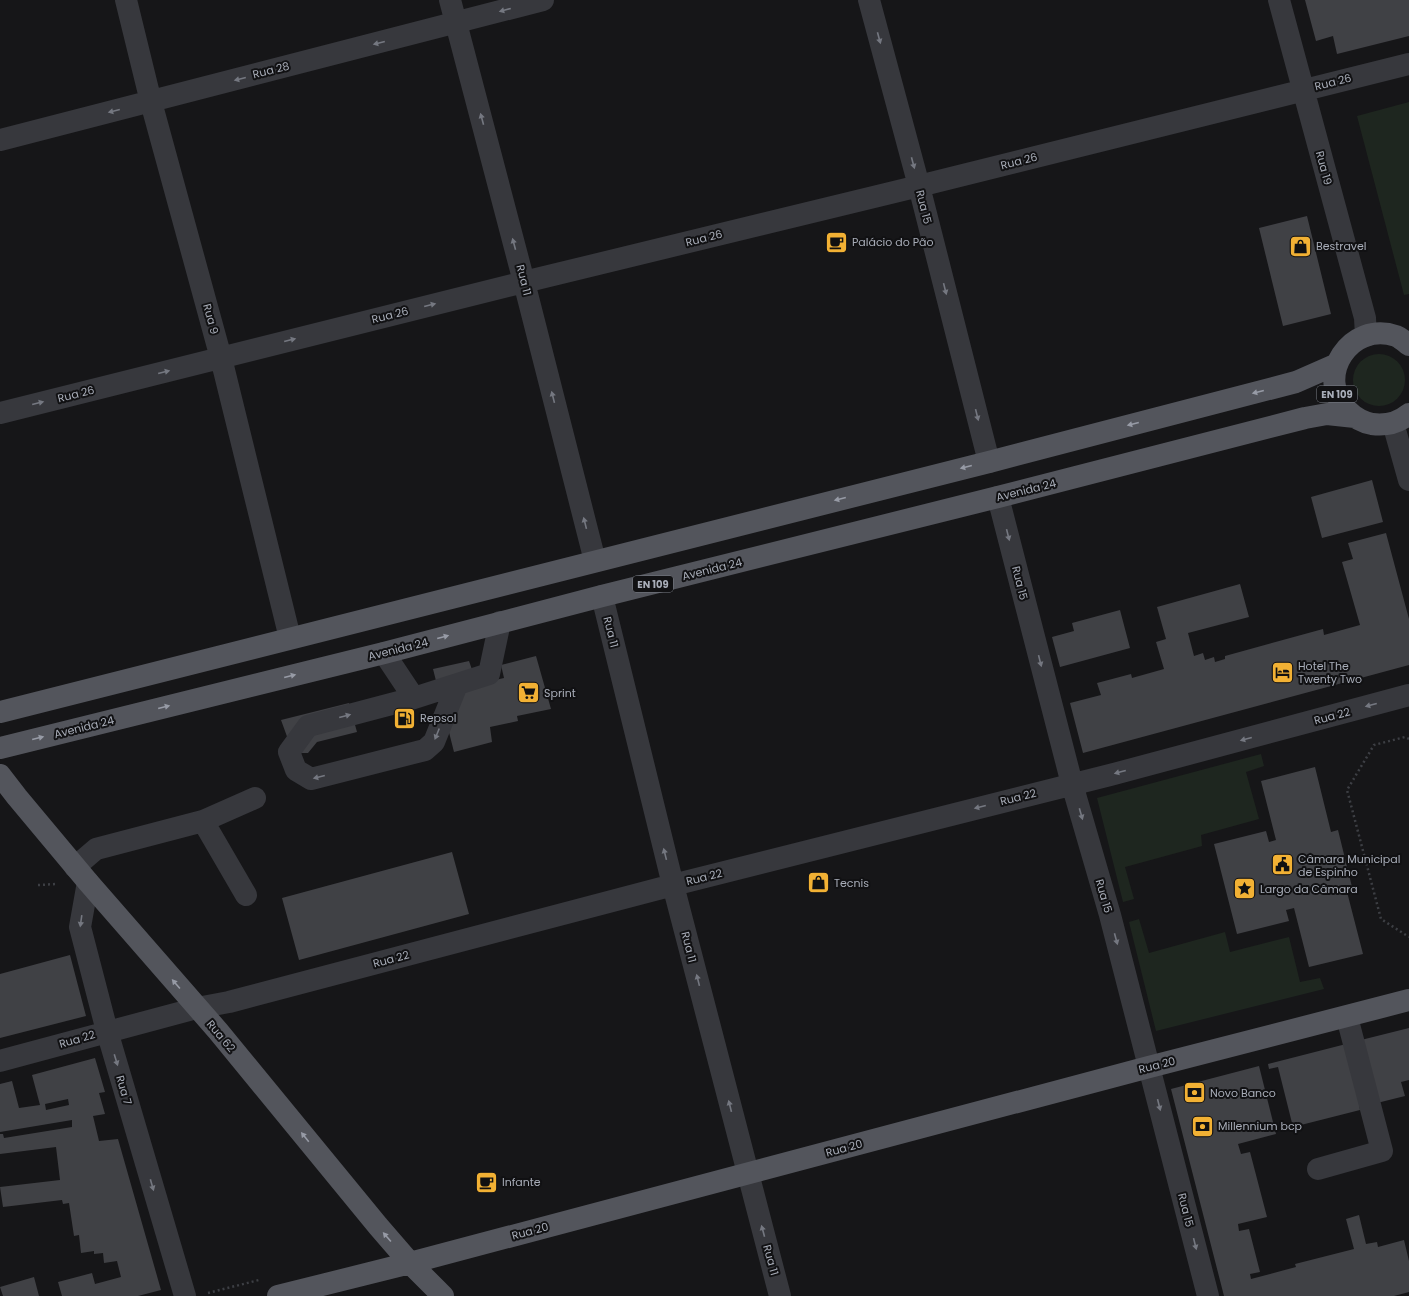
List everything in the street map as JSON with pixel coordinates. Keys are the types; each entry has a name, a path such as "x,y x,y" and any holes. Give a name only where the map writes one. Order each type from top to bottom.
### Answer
{"main road":[{"name":"Avenida 24","path":"1401,418 1380,425 1366,423 1355,417 1344,407 1337,394 1334,378 1337,364 1343,352 1353,342 1366,336 1381,334 1397,337 1409,345"},
{"name":"EN 109","path":"0,712 989,462 1296,382 1337,364"},
{"name":"Avenida 24","path":"0,748 384,653 500,622 1305,418 1327,414 1355,417"},
{"name":"Rua 62","path":"0,775 81,874 218,1031 378,1226 410,1263 443,1296"},
{"name":"Rua 20","path":"278,1296 410,1263 1149,1067 1409,1000"}],"street":[{"name":"Rua 9","path":"126,0 151,102 222,358 290,638"},
{"name":"Rua 11","path":"450,0 595,561"},
{"name":"Rua 28","path":"0,140 543,0"},
{"name":"Rua 15","path":"869,0 919,186 989,462"},
{"name":"Rua 19","path":"1279,0 1365,318 1366,336"},
{"name":"Rua 26","path":"0,413 1409,64"},
{"path":"1401,418 1409,480"},
{"name":"Rua 15","path":"998,497 1072,784 1110,915 1208,1296"},
{"name":"Rua 11","path":"602,596 673,885 780,1296"},
{"path":"457,685 434,742 425,750 311,779 296,770 289,752 308,726 414,698 489,674 500,622"},
{"path":"384,653 414,698"},
{"name":"Rua 22","path":"0,1061 107,1031 197,1008 229,1002 673,885 1110,775 1409,695"},
{"path":"81,874 96,850 203,820 255,798"},
{"path":"203,820 246,895"},
{"name":"Rua 7","path":"81,874 80,926 107,1031 185,1296"},
{"path":"1318,1168 1382,1151 1347,1017"}],"path":[{"path":"1409,739 1405,737 1374,746 1347,790 1381,919 1409,937"}],"shaded area":[{"path":"1409,102 1409,294 1404,295 1357,116"},
{"path":"1374,354 1384,354 1394,358 1401,365 1405,375 1405,385 1401,395 1394,402 1384,406 1374,406 1364,402 1357,395 1353,385 1353,375 1357,365 1364,358"},
{"path":"1261,754 1264,766 1246,772 1259,819 1201,835 1202,846 1125,867 1134,899 1123,902 1097,798"},
{"path":"1139,919 1149,953 1225,932 1230,952 1289,937 1300,982 1320,978 1324,989 1156,1031 1129,922"}],"building":[{"path":"1305,0 1409,0 1409,36 1337,54 1333,36 1316,41"},
{"path":"1307,216 1331,314 1283,326 1259,228"},
{"path":"1372,480 1383,522 1322,538 1311,497"},
{"path":"1386,533 1409,619 1409,665 1083,753 1070,703 1101,695 1097,683 1131,674 1132,678 1164,669 1156,642 1166,639 1157,607 1240,584 1249,617 1188,633 1194,656 1203,653 1205,660 1214,657 1215,662 1225,659 1225,656 1323,629 1324,635 1360,625 1342,562 1353,559 1348,543"},
{"path":"1120,610 1130,648 1060,667 1052,637 1074,631 1072,623"},
{"path":"536,656 551,709 517,716 518,721 490,727 492,742 454,752 433,669 469,661 477,684 504,678 501,665"},
{"path":"349,703 357,732 317,742 308,753 293,753 281,720"},
{"name":"Câmara Municipal de Espinho","path":"1315,767 1331,832 1338,830 1352,887 1346,888 1363,954 1309,967 1294,908 1286,910 1289,921 1237,934 1214,844 1266,831 1269,842 1276,840 1261,781"},
{"path":"452,852 469,914 299,960 282,898"},
{"path":"70,955 86,1016 0,1038 0,974"},
{"path":"1409,1028 1409,1080 1401,1082 1405,1096 1377,1103 1361,1040"},
{"path":"1350,1043 1360,1110 1293,1127 1278,1067 1269,1069 1268,1064"},
{"path":"95,1058 105,1092 99,1093 105,1114 93,1116 99,1141 118,1139 161,1290 138,1296 62,1296 58,1282 92,1273 95,1284 121,1277 117,1261 104,1263 103,1253 94,1254 94,1251 81,1253 79,1235 74,1236 69,1203 63,1204 62,1200 3,1207 0,1187 60,1180 56,1147 0,1154 0,1134 3,1134 4,1138 72,1127 72,1120 0,1132 0,1084 12,1081 19,1108 40,1105 32,1075","holes":["68,1099 69,1105 46,1110 45,1104"]},
{"path":"1259,1066 1276,1134 1238,1144 1241,1154 1250,1152 1267,1217 1238,1224 1239,1231 1249,1229 1260,1272 1250,1274 1251,1279 1296,1267 1295,1264 1354,1249 1346,1219 1359,1215 1366,1244 1377,1242 1378,1247 1404,1240 1409,1261 1409,1292 1394,1296 1224,1296 1171,1089"},
{"path":"34,1277 39,1296 3,1296 0,1287"}],"place":[{"name":"Palácio do Pão","path":"836,242"},
{"name":"Bestravel","path":"1300,246"},
{"name":"Hotel The Twenty Two","path":"1282,672"},
{"name":"Sprint","path":"528,693"},
{"name":"Repsol","path":"404,718"},
{"name":"Câmara Municipal de Espinho","path":"1283,865"},
{"name":"Tecnis","path":"818,883"},
{"name":"Largo da Câmara","path":"1245,889"},
{"name":"Novo Banco","path":"1194,1093"},
{"name":"Millennium bcp","path":"1202,1126"},
{"name":"Infante","path":"487,1182"}]}
